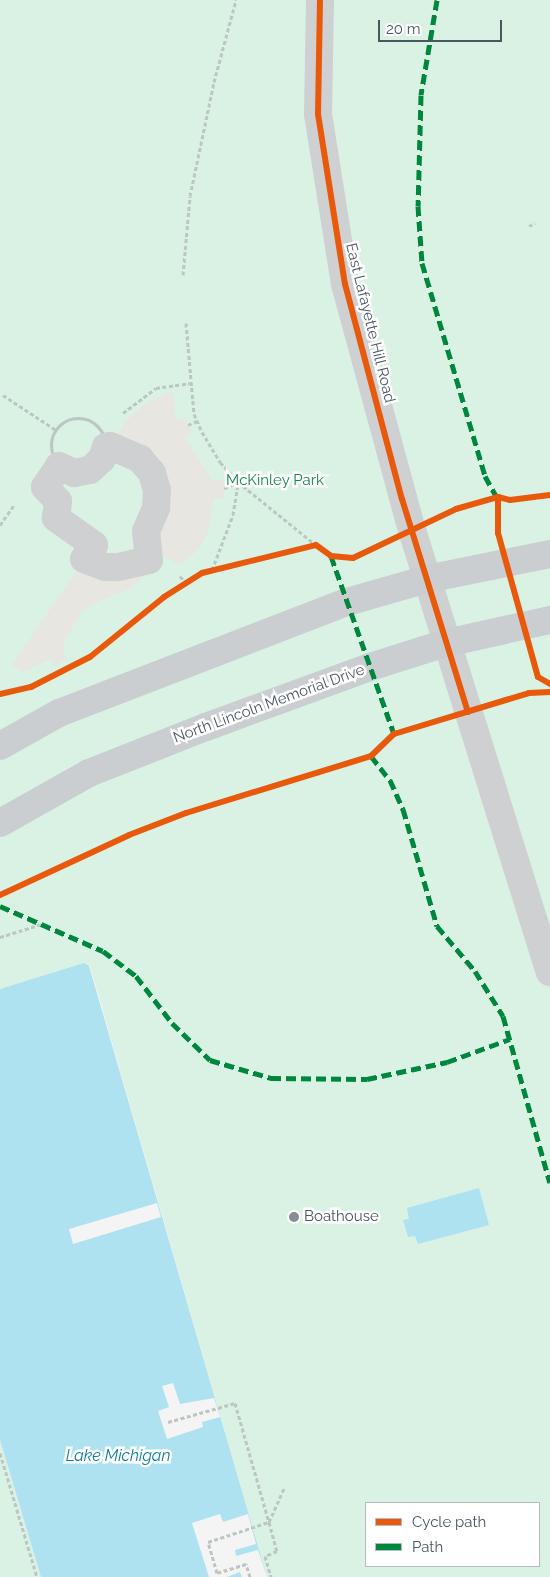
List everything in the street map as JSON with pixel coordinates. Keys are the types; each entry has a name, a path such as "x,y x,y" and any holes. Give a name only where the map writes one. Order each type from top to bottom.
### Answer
{"main road":[{"path":"0,746 59,713 347,602 427,579 550,554"},
{"name":"North Lincoln Memorial Drive","path":"0,823 90,773 370,667 446,643 550,620"}],"street":[{"name":"East Lafayette Hill Road","path":"320,0 318,114 345,284 446,643 550,972"},
{"path":"108,439 140,459 152,474 157,490 156,508 146,531 149,560 118,567 104,567 84,559 94,545 56,518 58,501 45,487 59,466 74,473 90,470 102,459 108,439"}],"path":[{"path":"183,275 190,196 214,82 236,0"},
{"path":"529,226 535,223"},
{"path":"186,323 190,383 198,421 220,462 259,502 300,529 316,545"},
{"path":"118,419 148,391 164,385 190,383"},
{"path":"2,395 56,430"},
{"path":"188,425 198,421"},
{"path":"224,488 238,482"},
{"path":"212,570 233,515 238,482"},
{"path":"0,937 42,924"},
{"path":"168,1422 235,1402 277,1551 265,1556 271,1577"},
{"path":"0,1453 37,1577"},
{"path":"250,1577 246,1564 217,1573 208,1542 269,1522 284,1488"}],"green space":[{"name":"McKinley Park","path":"0,0 550,0 550,1577 267,1577 90,966 85,965 0,989"},
{"path":"0,1440 41,1577 0,1577"}],"sand":[{"path":"173,391 176,420 185,418 192,432 185,437 212,480 222,480 224,485 224,499 214,498 208,532 198,550 180,565 160,554 157,499 115,437 127,420 149,401"},
{"path":"81,564 147,573 131,588 93,604 81,613 65,639 63,652 67,659 55,666 51,659 22,672 12,665"}],"water":[{"name":"Lake Michigan","path":"84,963 89,966 267,1577 41,1577 0,1440 0,989"},
{"path":"479,1188 489,1225 418,1244 415,1236 408,1237 403,1220 409,1219 407,1208"}],"pier":[{"path":"157,1203 161,1217 73,1244 69,1229"},
{"path":"173,1383 180,1404 214,1398 220,1417 202,1422 203,1427 167,1439 158,1411 169,1407 162,1386"},
{"path":"220,1514 223,1522 248,1514 256,1544 235,1550 236,1556 258,1550 267,1577 242,1577 240,1572 227,1577 209,1577 192,1523"}],"marked path":[{"path":"437,0 421,95 418,206 422,263 485,476 498,499"},
{"path":"331,556 394,734"},
{"path":"371,756 390,780 403,809 437,926 475,971 503,1016 550,1183"},
{"path":"0,906 103,951 136,976 172,1023 210,1060 271,1078 367,1079 447,1062 510,1039"}],"cycle path":[{"path":"320,0 318,114 345,284 402,499 468,712"},
{"path":"0,694 31,687 90,657 164,597 202,573 316,545 331,556 353,558 456,509 498,497 510,500 550,495"},
{"path":"498,497 498,533 538,677 550,684"},
{"path":"0,895 129,835 186,813 371,756 394,734 529,693 550,692"}],"place":[{"name":"Boathouse","path":"294,1217"}]}
